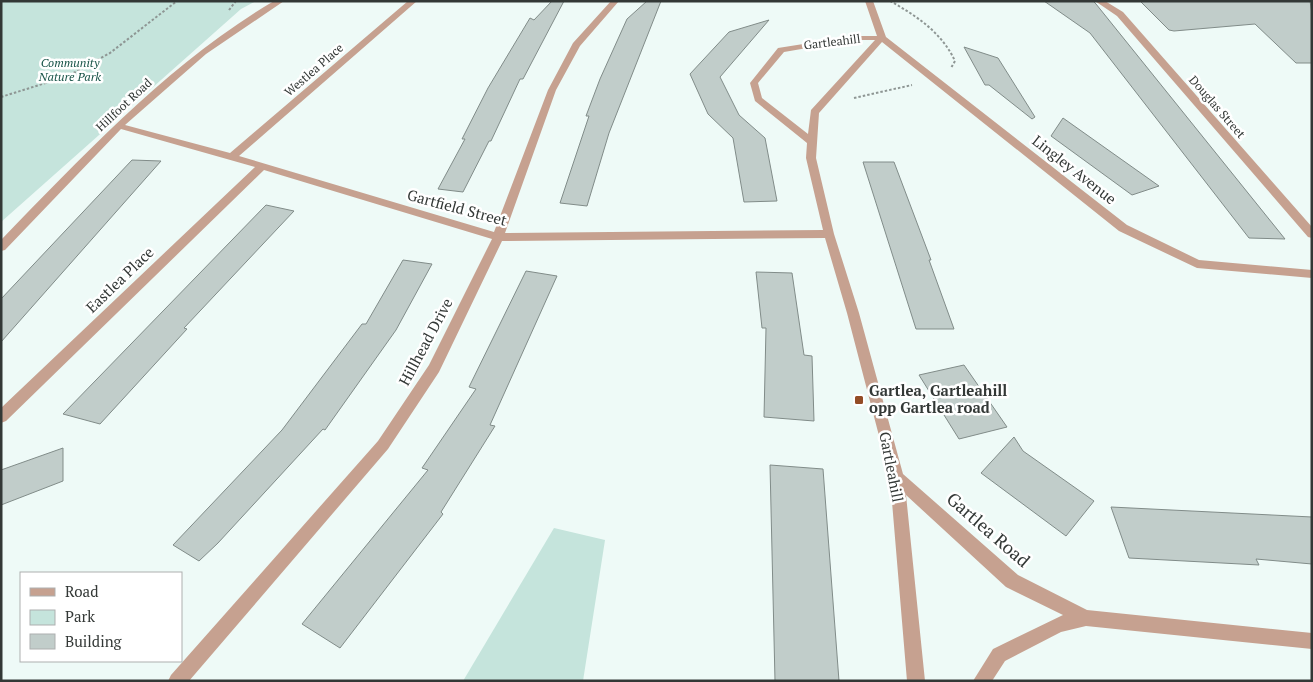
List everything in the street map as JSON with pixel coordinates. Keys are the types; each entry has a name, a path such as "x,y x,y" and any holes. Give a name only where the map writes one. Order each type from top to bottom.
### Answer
{"street":[{"name":"Hillfoot Road","path":"1,247 119,126 173,77 234,29 280,1"},
{"name":"Westlea Place","path":"232,157 413,1"},
{"name":"Hillhead Drive","path":"178,681 383,445 434,368 498,237 552,90 576,45 615,1"},
{"path":"869,1 882,38"},
{"name":"Douglas Street","path":"1100,1 1120,14 1312,234"},
{"name":"Gartleahill","path":"812,142 758,99 754,83 781,50 854,38 882,38"},
{"name":"Gartleahill","path":"882,38 814,112 811,158 829,234 854,313 897,478 916,681"},
{"name":"Lingley Avenue","path":"882,38 1123,228 1197,264 1312,274"},
{"name":"Gartfield Street","path":"119,126 232,157 498,237 829,234"},
{"name":"Eastlea Place","path":"1,417 261,167"},
{"name":"Gartlea Road","path":"897,478 1012,581 1086,618"},
{"name":"Gartlea Road","path":"982,681 999,655 1059,624 1086,618 1312,641"}],"path":[{"path":"1,97 68,76 110,53 177,1"}],"green space":[{"name":"Community Nature Park","path":"1,1 256,1 241,9 1,222"},
{"path":"554,528 605,540 583,681 463,681"}],"building":[{"path":"552,1 564,1 523,79 520,79 491,141 489,141 463,192 438,189 465,139 462,139 488,88 530,18 534,20"},
{"path":"647,1 661,1 609,133 587,206 560,203 589,116 586,116 600,79 627,19"},
{"path":"1044,1 1093,1 1285,239 1249,238 1090,33"},
{"path":"1140,1 1310,1 1312,14 1312,63 1296,63 1255,24 1169,30"},
{"path":"769,20 720,77 739,115 765,138 777,201 744,202 733,138 708,114 690,74 729,32"},
{"path":"964,47 998,58 1035,117 1032,119 989,85 985,85"},
{"path":"1063,118 1159,186 1132,195 1051,136"},
{"path":"132,160 161,161 1,342 1,299"},
{"path":"863,162 894,162 931,260 929,260 954,329 916,329"},
{"path":"266,205 294,211 184,328 187,329 100,424 63,414"},
{"path":"403,260 432,264 396,330 325,430 323,429 218,543 199,561 173,545 282,430 362,324 366,324"},
{"path":"526,271 557,276 490,425 495,426 441,512 443,514 340,648 302,624 428,470 422,468 476,389 469,387"},
{"path":"756,272 792,273 804,355 812,356 814,421 764,417 766,328 762,328"},
{"path":"964,365 1007,427 959,439 919,375"},
{"path":"1014,437 1023,451 1094,501 1066,536 981,473"},
{"path":"63,448 63,481 1,505 1,470"},
{"path":"770,465 823,469 839,681 775,681"},
{"path":"1111,507 1312,517 1312,564 1256,559 1259,565 1129,558"}],"place":[{"name":"Gartlea, Gartleahill opp Gartlea road","path":"859,400"}]}
